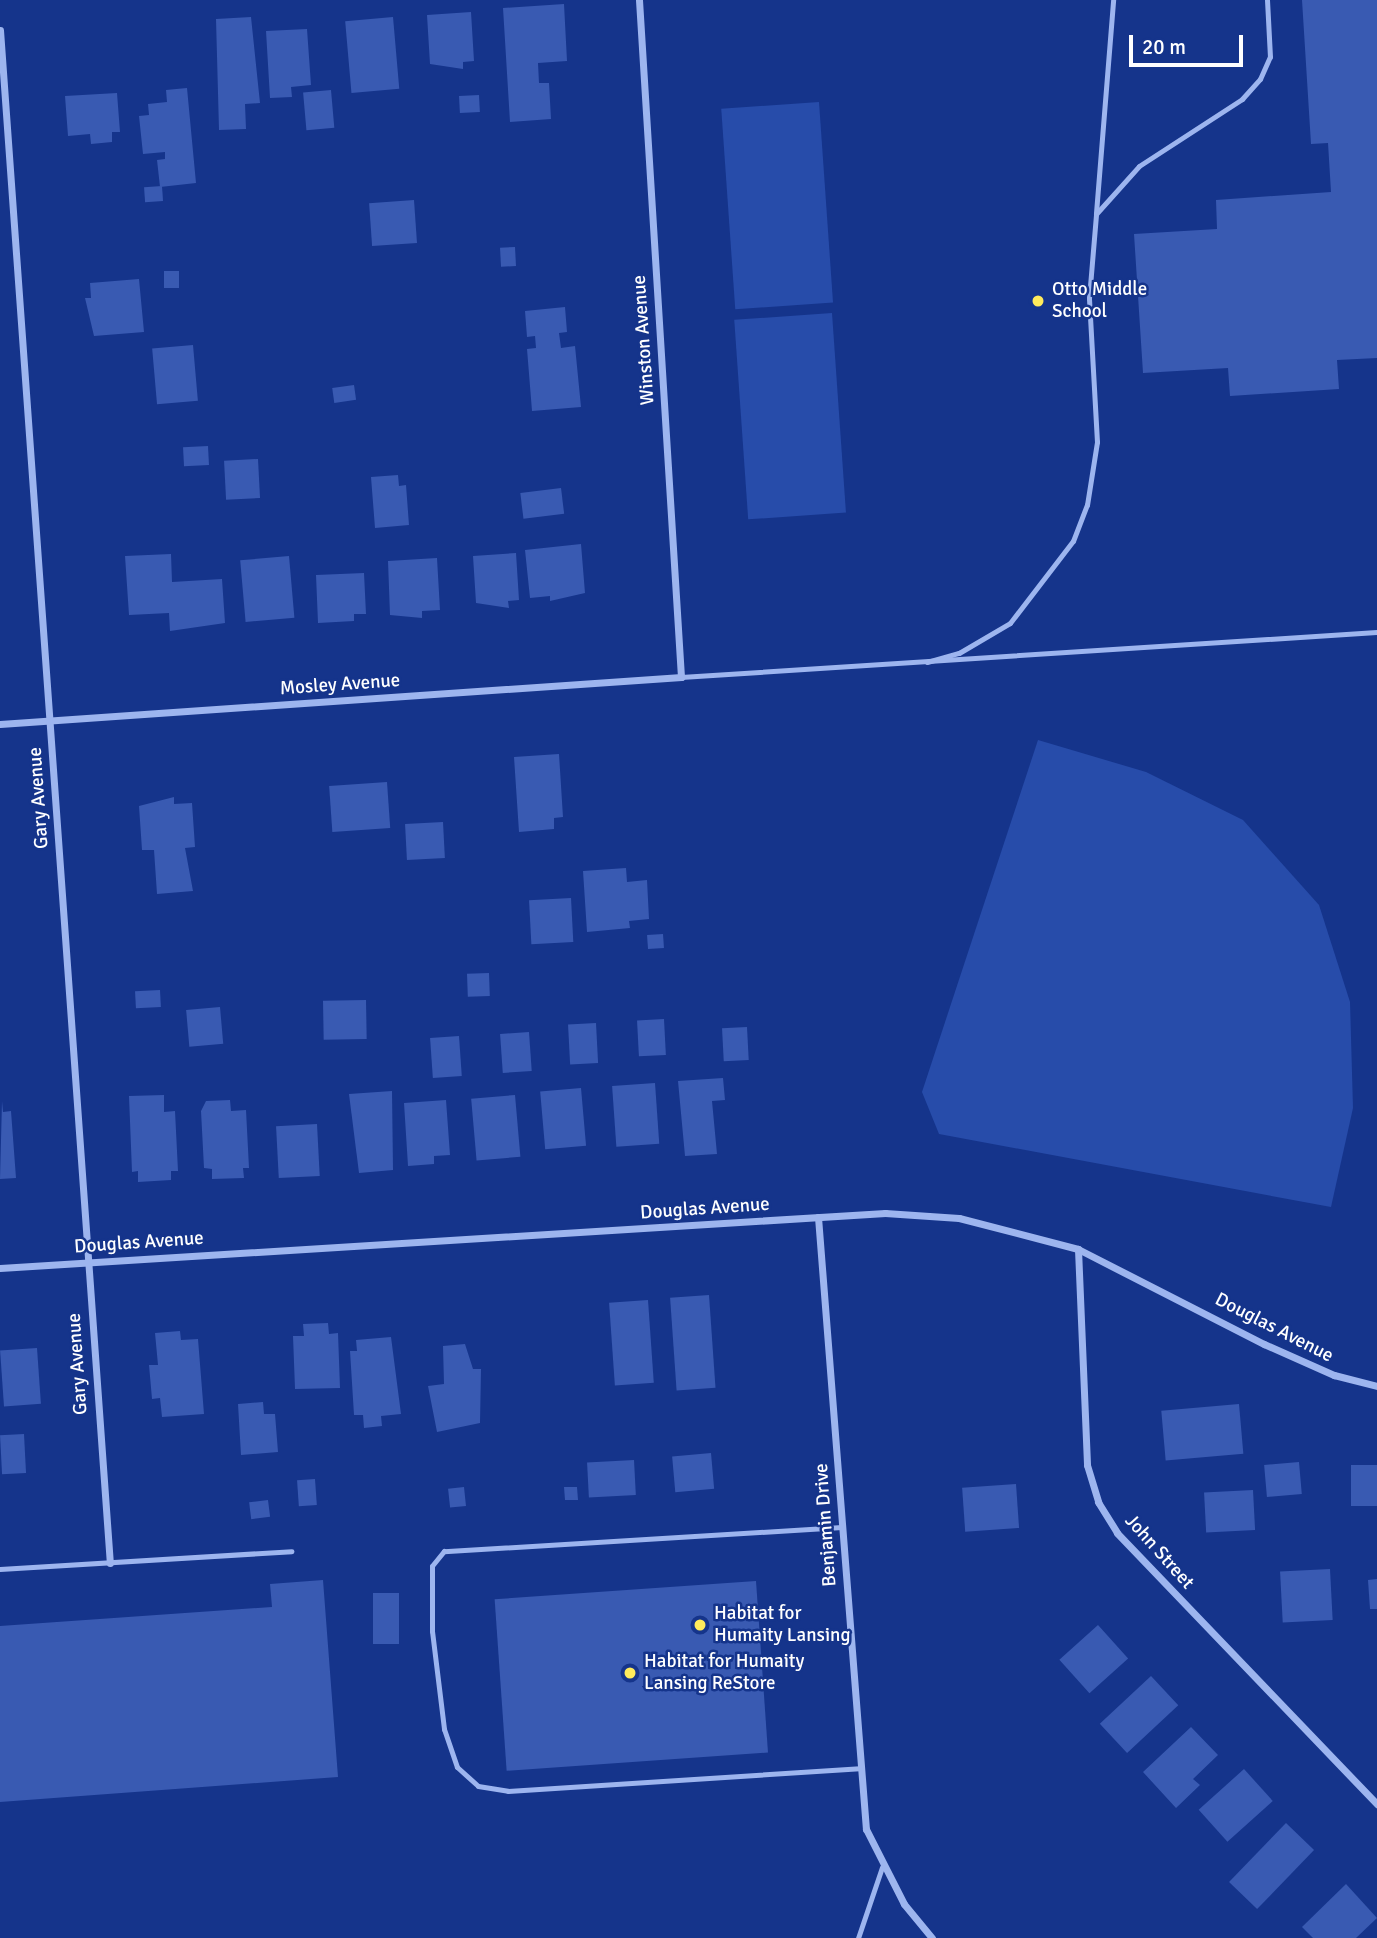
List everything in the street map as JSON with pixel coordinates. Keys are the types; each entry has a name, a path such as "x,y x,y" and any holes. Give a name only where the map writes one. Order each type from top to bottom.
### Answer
{"street":[{"name":"Winston Avenue","path":"639,0 681,677"},
{"name":"Gary Avenue","path":"0,30 110,1563"},
{"name":"Mosley Avenue","path":"0,724 681,677"},
{"name":"Douglas Avenue","path":"0,1268 885,1213 959,1218 1079,1249 1264,1344 1334,1375 1377,1386"},
{"name":"Benjamin Drive","path":"818,1217 859,1768 866,1829 882,1867 932,1938"},
{"name":"John Street","path":"1079,1249 1087,1465 1098,1502 1117,1533 1377,1804"}],"lane":[{"path":"927,663 959,653 1010,623 1043,587 1078,529 1097,442 1089,298 1113,0"},
{"path":"1096,214 1139,166 1242,99 1260,79 1270,57 1267,0"},
{"path":"681,677 1377,632"},
{"path":"842,1527 444,1551 432,1566 432,1631 444,1729 457,1767 478,1786 508,1791 859,1768"},
{"path":"0,1569 291,1551"},
{"path":"858,1938 882,1867"}],"shaded area":[{"path":"819,102 833,303 735,309 721,109"},
{"path":"832,313 846,513 748,519 734,320"},
{"path":"1038,740 1146,772 1243,820 1319,905 1350,1002 1353,1108 1331,1207 939,1134 922,1092"}],"building":[{"path":"1302,0 1377,0 1377,358 1337,360 1339,389 1230,396 1228,368 1143,373 1134,234 1217,229 1216,200 1331,192 1328,143 1311,144"},
{"path":"564,4 567,61 538,63 539,83 549,83 551,119 510,122 503,8"},
{"path":"471,12 474,61 463,62 463,69 430,64 427,15"},
{"path":"251,17 260,103 245,104 246,129 219,130 216,19"},
{"path":"393,17 399,89 351,93 345,21"},
{"path":"307,29 311,85 291,87 292,97 270,98 266,31"},
{"path":"187,88 196,183 160,187 157,160 165,159 165,152 143,154 139,116 149,115 148,104 167,102 166,90"},
{"path":"331,90 334,128 306,130 303,92"},
{"path":"117,93 120,132 112,132 112,142 91,144 90,134 68,136 65,96"},
{"path":"479,95 480,112 460,113 459,96"},
{"path":"162,186 163,201 145,202 144,187"},
{"path":"414,200 417,243 372,246 369,203"},
{"path":"515,247 516,266 501,267 500,248"},
{"path":"164,271 179,271 179,288 164,288"},
{"path":"139,279 144,332 94,336 85,298 91,298 90,283"},
{"path":"565,307 567,332 559,333 561,348 575,346 581,407 532,411 527,349 536,348 535,336 527,337 525,311"},
{"path":"193,345 198,401 157,404 152,349"},
{"path":"354,385 356,400 334,403 332,388"},
{"path":"208,446 209,465 184,466 183,447"},
{"path":"258,459 260,498 226,500 224,461"},
{"path":"398,475 399,486 406,485 409,525 375,528 371,477"},
{"path":"561,488 564,514 523,519 520,493"},
{"path":"581,544 585,593 550,601 550,596 530,598 525,550"},
{"path":"516,553 519,600 508,601 509,608 476,603 473,556"},
{"path":"171,554 172,582 222,579 225,623 170,631 169,613 129,615 125,556"},
{"path":"289,556 294,618 246,622 240,560"},
{"path":"437,558 440,610 422,611 422,618 390,615 388,561"},
{"path":"364,573 366,614 354,614 354,621 318,623 316,575"},
{"path":"559,754 563,817 554,818 554,829 519,832 514,757"},
{"path":"387,782 390,828 332,832 329,786"},
{"path":"174,797 174,804 192,803 195,847 185,848 193,891 157,894 154,850 142,850 139,806"},
{"path":"443,822 445,858 407,860 405,824"},
{"path":"626,868 627,882 647,880 649,919 629,921 630,928 587,932 583,871"},
{"path":"571,898 573,942 531,944 529,900"},
{"path":"663,934 664,948 648,949 647,935"},
{"path":"489,973 490,996 468,997 467,974"},
{"path":"160,990 161,1007 136,1008 135,991"},
{"path":"366,1000 367,1039 324,1040 323,1001"},
{"path":"220,1007 223,1044 189,1047 186,1010"},
{"path":"664,1019 666,1055 639,1056 637,1020"},
{"path":"596,1023 598,1063 570,1064 568,1024"},
{"path":"747,1027 749,1060 724,1061 722,1028"},
{"path":"529,1032 532,1071 503,1073 500,1034"},
{"path":"459,1036 462,1076 433,1078 430,1038"},
{"path":"723,1078 725,1100 712,1101 717,1154 685,1156 678,1081"},
{"path":"655,1083 659,1144 616,1147 612,1086"},
{"path":"581,1088 586,1146 545,1149 540,1092"},
{"path":"392,1091 393,1170 359,1173 349,1094"},
{"path":"164,1095 164,1112 175,1111 178,1171 171,1171 171,1180 138,1182 138,1171 132,1172 129,1096"},
{"path":"515,1095 520,1157 477,1161 471,1099"},
{"path":"230,1100 231,1111 246,1110 249,1168 243,1168 244,1178 212,1179 212,1169 204,1168 201,1111 206,1101"},
{"path":"446,1100 450,1155 434,1156 434,1164 408,1166 404,1103"},
{"path":"2,1101 3,1112 11,1111 16,1178 0,1179"},
{"path":"317,1124 320,1176 279,1178 276,1126"},
{"path":"709,1295 715,1388 677,1390 670,1298"},
{"path":"648,1300 654,1383 615,1386 609,1303"},
{"path":"328,1323 329,1334 338,1333 340,1388 295,1389 293,1336 304,1336 303,1324"},
{"path":"180,1331 181,1340 198,1339 204,1414 162,1417 160,1398 152,1399 149,1365 158,1365 155,1333"},
{"path":"391,1337 401,1414 381,1416 382,1426 364,1428 363,1415 354,1415 350,1351 357,1351 356,1340"},
{"path":"465,1344 473,1369 481,1369 480,1423 437,1432 428,1386 444,1384 443,1346"},
{"path":"37,1348 41,1404 4,1406 0,1351"},
{"path":"263,1402 264,1414 275,1414 278,1452 241,1455 238,1404"},
{"path":"1239,1404 1243,1454 1166,1461 1161,1411"},
{"path":"24,1434 26,1473 2,1474 0,1435"},
{"path":"711,1453 714,1489 675,1492 672,1456"},
{"path":"634,1460 636,1495 589,1497 587,1462"},
{"path":"1299,1462 1302,1494 1267,1497 1264,1465"},
{"path":"1351,1465 1377,1465 1377,1506 1351,1506"},
{"path":"315,1479 317,1505 299,1506 297,1480"},
{"path":"1016,1484 1019,1528 965,1532 962,1488"},
{"path":"464,1487 466,1506 450,1508 448,1489"},
{"path":"564,1487 577,1487 578,1500 565,1500"},
{"path":"1253,1490 1255,1530 1206,1533 1204,1493"},
{"path":"268,1500 270,1517 251,1519 249,1502"},
{"path":"1330,1569 1333,1620 1283,1623 1280,1572"},
{"path":"1377,1579 1377,1609 1370,1609 1368,1580"},
{"path":"323,1580 338,1777 0,1802 0,1626 272,1607 270,1584"},
{"path":"756,1581 768,1753 507,1771 495,1599"},
{"path":"373,1593 399,1593 399,1644 373,1644"},
{"path":"1098,1625 1128,1658 1089,1693 1059,1660"},
{"path":"1151,1676 1178,1705 1127,1753 1100,1724"},
{"path":"1191,1727 1218,1755 1193,1779 1200,1785 1176,1808 1143,1772"},
{"path":"1244,1769 1273,1801 1227,1842 1199,1810"},
{"path":"1286,1823 1314,1850 1257,1909 1229,1882"},
{"path":"1346,1884 1377,1918 1356,1938 1313,1938 1302,1927"}],"place":[{"name":"Otto Middle School","path":"1038,301"},
{"name":"Habitat for Humaity Lansing","path":"700,1625"},
{"name":"Habitat for Humaity Lansing ReStore","path":"630,1673"}]}
